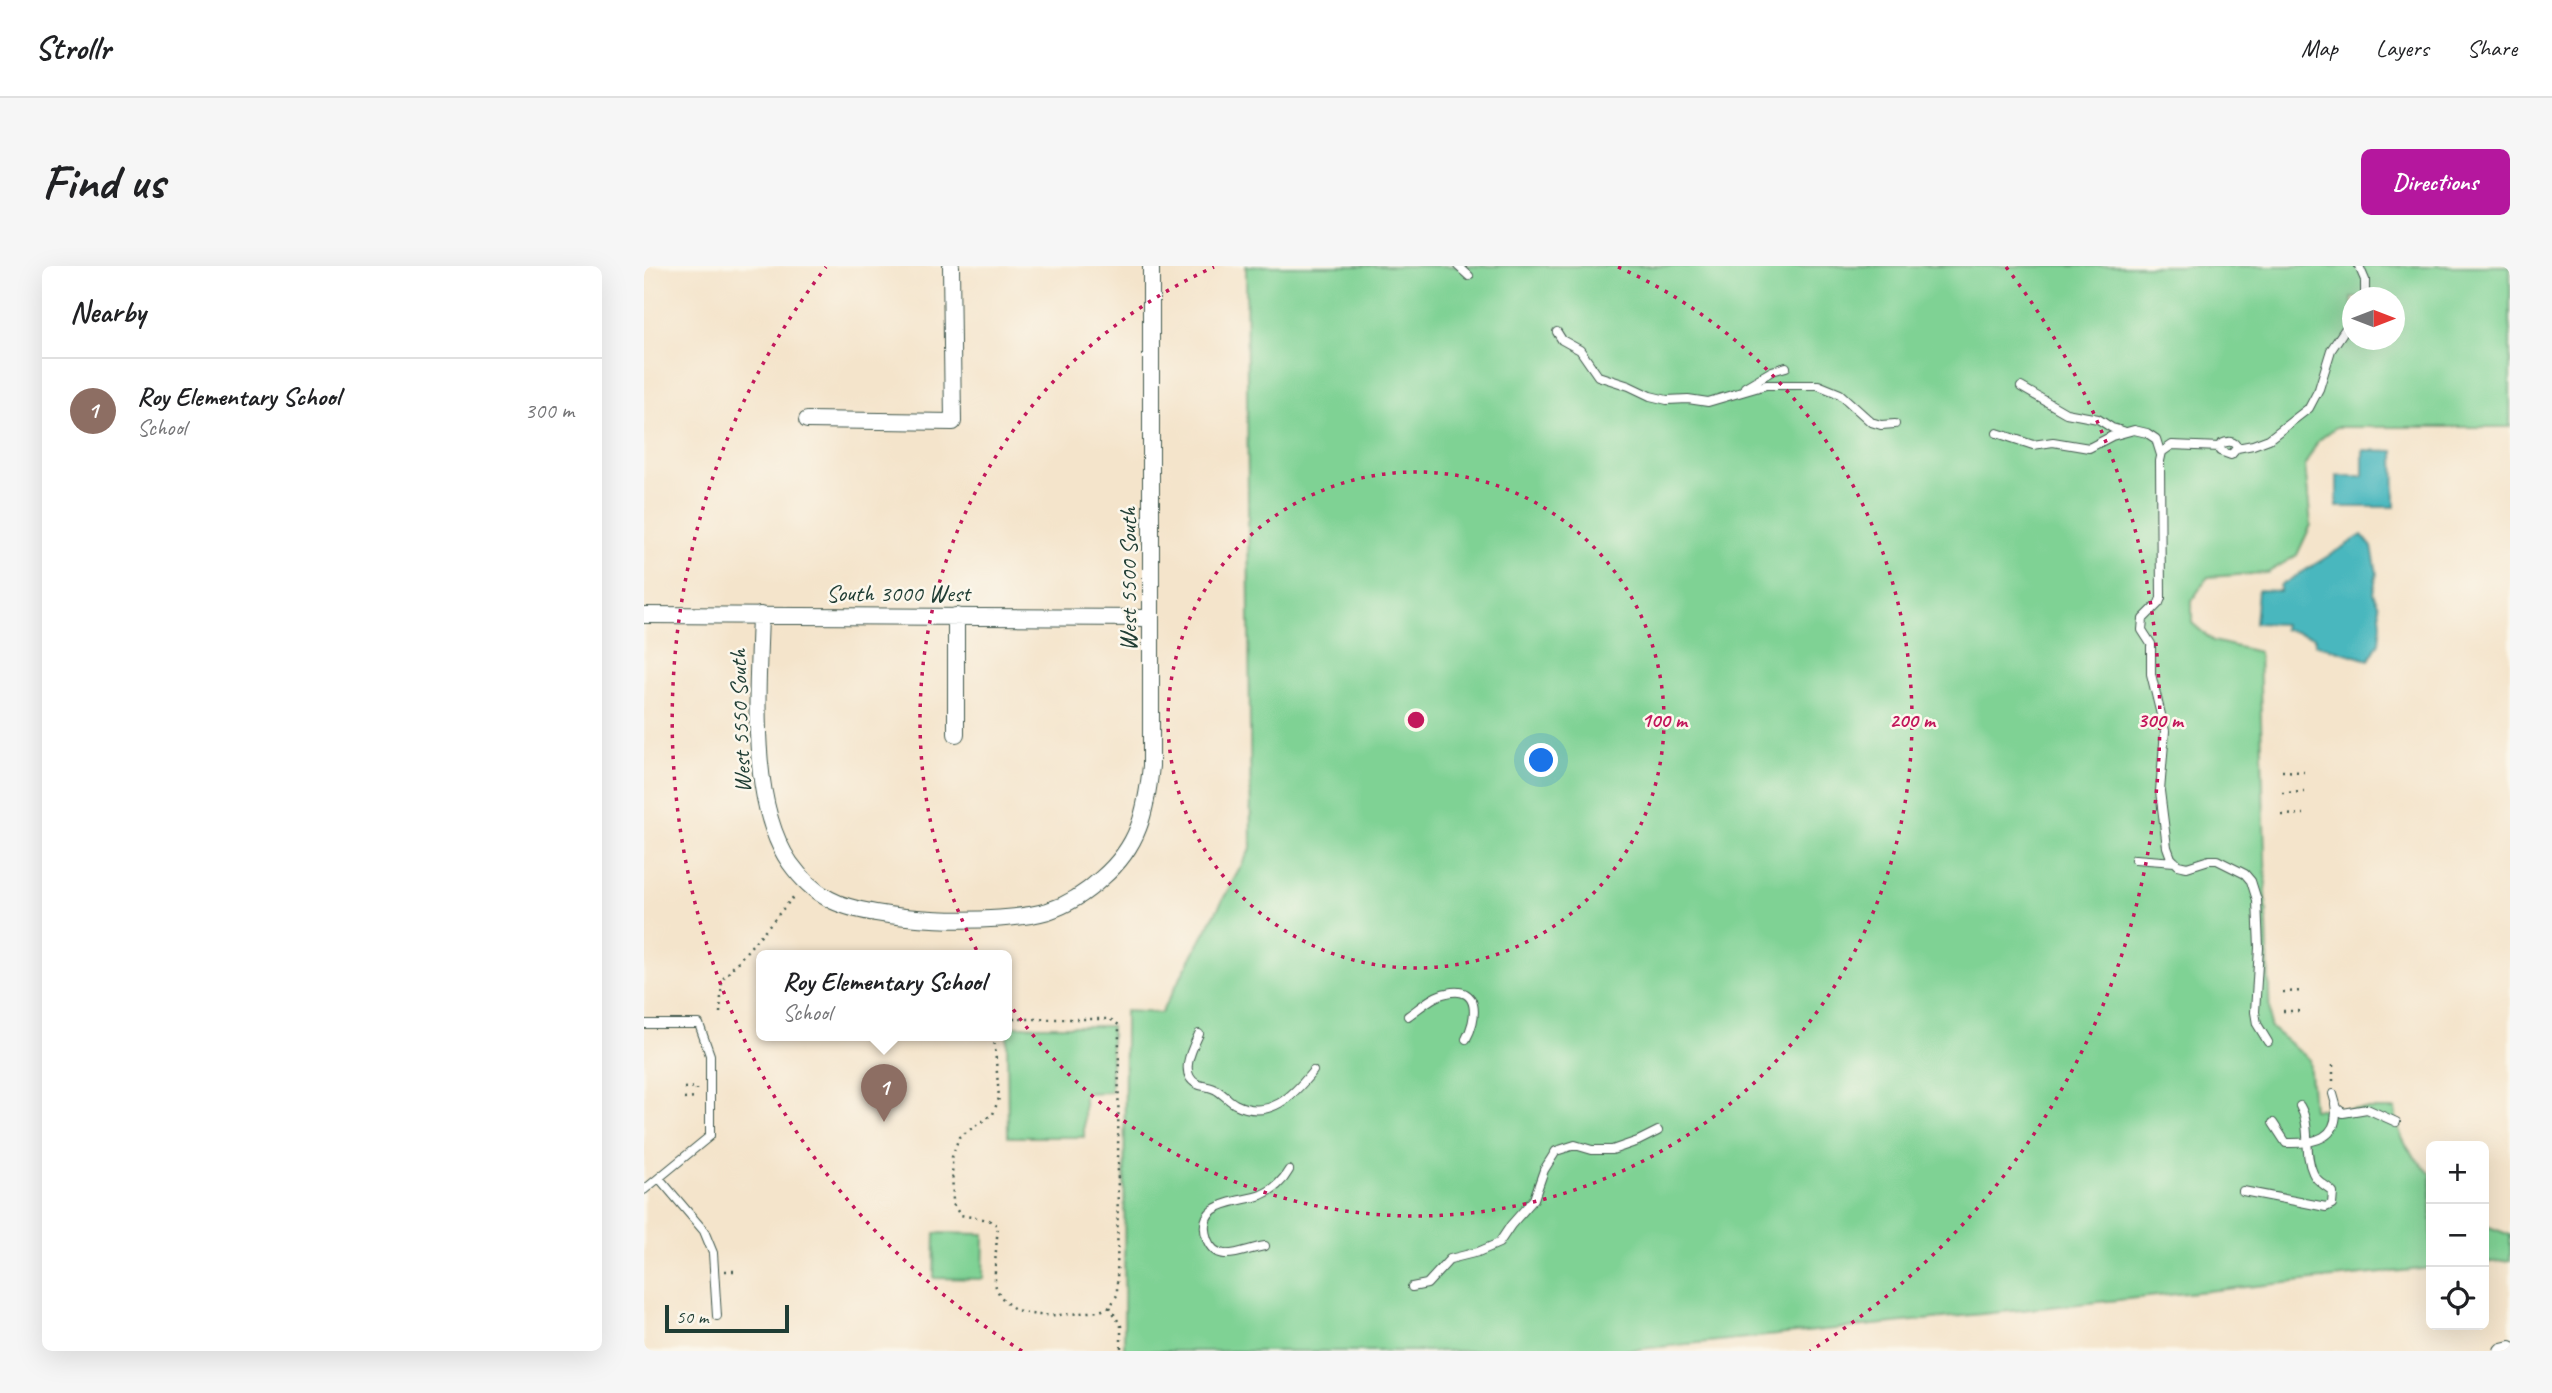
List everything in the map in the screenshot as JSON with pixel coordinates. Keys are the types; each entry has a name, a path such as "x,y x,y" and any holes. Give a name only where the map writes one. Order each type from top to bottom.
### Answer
{"street":[{"path":"807,420 953,422 951,266"},
{"name":"West 5500 South","path":"1102,878 1132,844 1146,807 1151,766 1151,266"},
{"name":"South 3000 West","path":"644,615 1151,618"},
{"name":"West 5550 South","path":"760,615 759,755 762,790 772,827 789,862 806,882 830,900 903,918 1013,918 1049,910 1076,897 1102,878"},
{"path":"956,616 956,734"},
{"path":"2502,1351 2510,1349"}],"lane":[{"path":"1458,266 1469,276"},
{"path":"2359,266 2365,287"},
{"path":"1557,332 1562,340 1580,350 1598,376 1662,400 1688,399 1708,402 1774,384 1807,384 1825,387 1847,399 1871,422 1881,425 1895,424"},
{"path":"1997,433 2033,445 2060,442 2089,447 2112,432 2140,430 2172,445 2220,447 2220,451 2226,455 2234,454 2237,447 2261,443 2309,408 2319,389 2331,350 2342,334"},
{"path":"1737,392 1770,372 1786,367"},
{"path":"1770,372 1767,380 1774,384"},
{"path":"2021,387 2066,413 2098,419 2112,432"},
{"path":"2156,439 2161,456 2161,598 2156,608 2143,619 2142,630 2151,644 2151,674 2165,731 2160,779 2161,809 2167,847 2175,862"},
{"path":"2161,456 2165,449 2172,445"},
{"path":"2151,810 2161,809"},
{"path":"2135,859 2175,862 2187,867 2217,860 2245,874 2251,881 2257,900 2259,948 2255,1012 2257,1024 2268,1042"},
{"path":"1408,1016 1438,996 1463,993 1472,1002 1475,1011 1474,1025 1466,1039"},
{"path":"644,1024 699,1024 710,1055 710,1136 644,1190"},
{"path":"1199,1034 1190,1056 1189,1075 1194,1082 1215,1089 1237,1105 1258,1110 1274,1107 1290,1098 1313,1071"},
{"path":"2273,1124 2286,1143 2308,1143 2325,1136 2332,1129 2337,1115 2333,1094"},
{"path":"2335,1104 2343,1113 2367,1110 2396,1122"},
{"path":"2243,1191 2321,1206 2332,1204 2333,1192 2313,1174 2307,1123 2301,1106"},
{"path":"1412,1287 1427,1284 1450,1259 1499,1243 1534,1199 1544,1170 1556,1151 1575,1145 1592,1150 1612,1150 1657,1131"},
{"path":"1265,1246 1227,1256 1220,1254 1209,1244 1206,1236 1208,1218 1212,1211 1227,1202 1254,1197 1272,1189 1289,1170"},
{"path":"659,1178 704,1231 713,1254 717,1316"}],"path":[{"path":"2282,771 2304,772"},
{"path":"2282,793 2304,792"},
{"path":"2282,815 2304,814"},
{"path":"720,1013 722,980 797,892"},
{"path":"2283,992 2304,991"},
{"path":"2283,1012 2304,1011"},
{"path":"994,1041 999,1098 992,1114 960,1137 952,1157 953,1204 960,1214 989,1220 998,1226 995,1286 1012,1309 1027,1315 1100,1311 1110,1307 1117,1295 1119,1025 1110,1019 1012,1018"},
{"path":"2333,1060 2333,1094"},
{"path":"684,1088 696,1087 696,1098 684,1099"},
{"path":"1110,1307 1121,1326 1121,1351"}],"green space":[{"path":"1246,266 2510,266 2510,427 2336,427 2318,441 2305,465 2311,525 2297,555 2267,573 2208,577 2192,600 2192,623 2213,641 2259,652 2270,1027 2309,1059 2313,1109 2395,1109 2406,1146 2426,1169 2426,1269 1620,1351 1124,1351 1125,1011 1161,1013 1251,848"},
{"path":"1012,1026 1111,1026 1111,1092 1084,1093 1084,1137 1008,1137 1007,1041 1012,1041"},
{"path":"2489,1227 2510,1235 2510,1260 2489,1262"},
{"path":"935,1233 984,1234 983,1279 934,1278"}],"water":[{"path":"2363,450 2394,451 2395,507 2337,507 2337,476 2363,476"},
{"path":"2362,535 2372,547 2377,573 2373,593 2379,605 2381,624 2379,643 2369,660 2315,644 2315,637 2283,629 2284,624 2255,623 2258,590 2280,591 2280,586"}],"place":[{"name":"Roy Elementary School","path":"884,1122"}]}
